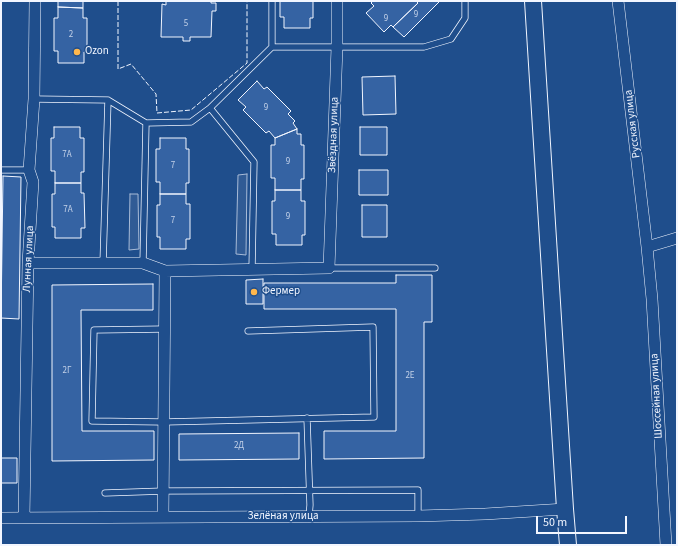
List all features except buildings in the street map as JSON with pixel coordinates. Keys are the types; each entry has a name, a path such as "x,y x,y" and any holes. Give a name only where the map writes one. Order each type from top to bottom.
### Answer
{"main road":[{"path":"533,1 568,545"}],"street":[{"name":"Лунная улица","path":"24,518 28,263 34,182 29,170 34,99 35,1"},
{"name":"Звёздная улица","path":"329,268 338,1"},
{"name":"Русская улица","path":"618,1 647,247"},
{"path":"647,247 677,238"},
{"name":"Шоссейная улица","path":"647,247 652,298 666,545"},
{"path":"28,263 143,263 165,271 329,268"},
{"path":"163,517 165,271"},
{"name":"Зелёная улица","path":"1,518 418,516 485,514 565,508"}],"lane":[{"path":"272,1 272,47"},
{"path":"34,99 108,100 146,123 191,122 210,108 272,47 424,47 451,40 464,18 465,1"},
{"path":"103,264 108,100"},
{"path":"210,108 254,162 252,269"},
{"path":"143,263 146,123"},
{"path":"1,170 29,170"},
{"path":"329,268 435,268"},
{"path":"165,329 94,330 92,422 164,422 374,417 373,327 248,331"},
{"path":"307,418 309,517"},
{"path":"105,493 164,491 418,490 418,516"}],"shaded area":[{"path":"247,174 246,255 236,254 238,175"},
{"path":"130,194 138,194 139,249 129,250"}],"fence":[{"path":"118,1 118,69 131,64 156,94 157,113 191,110 247,63 247,1"}],"place":[{"name":"Ozon","path":"77,52"},
{"name":"Фермер","path":"254,292"}]}
